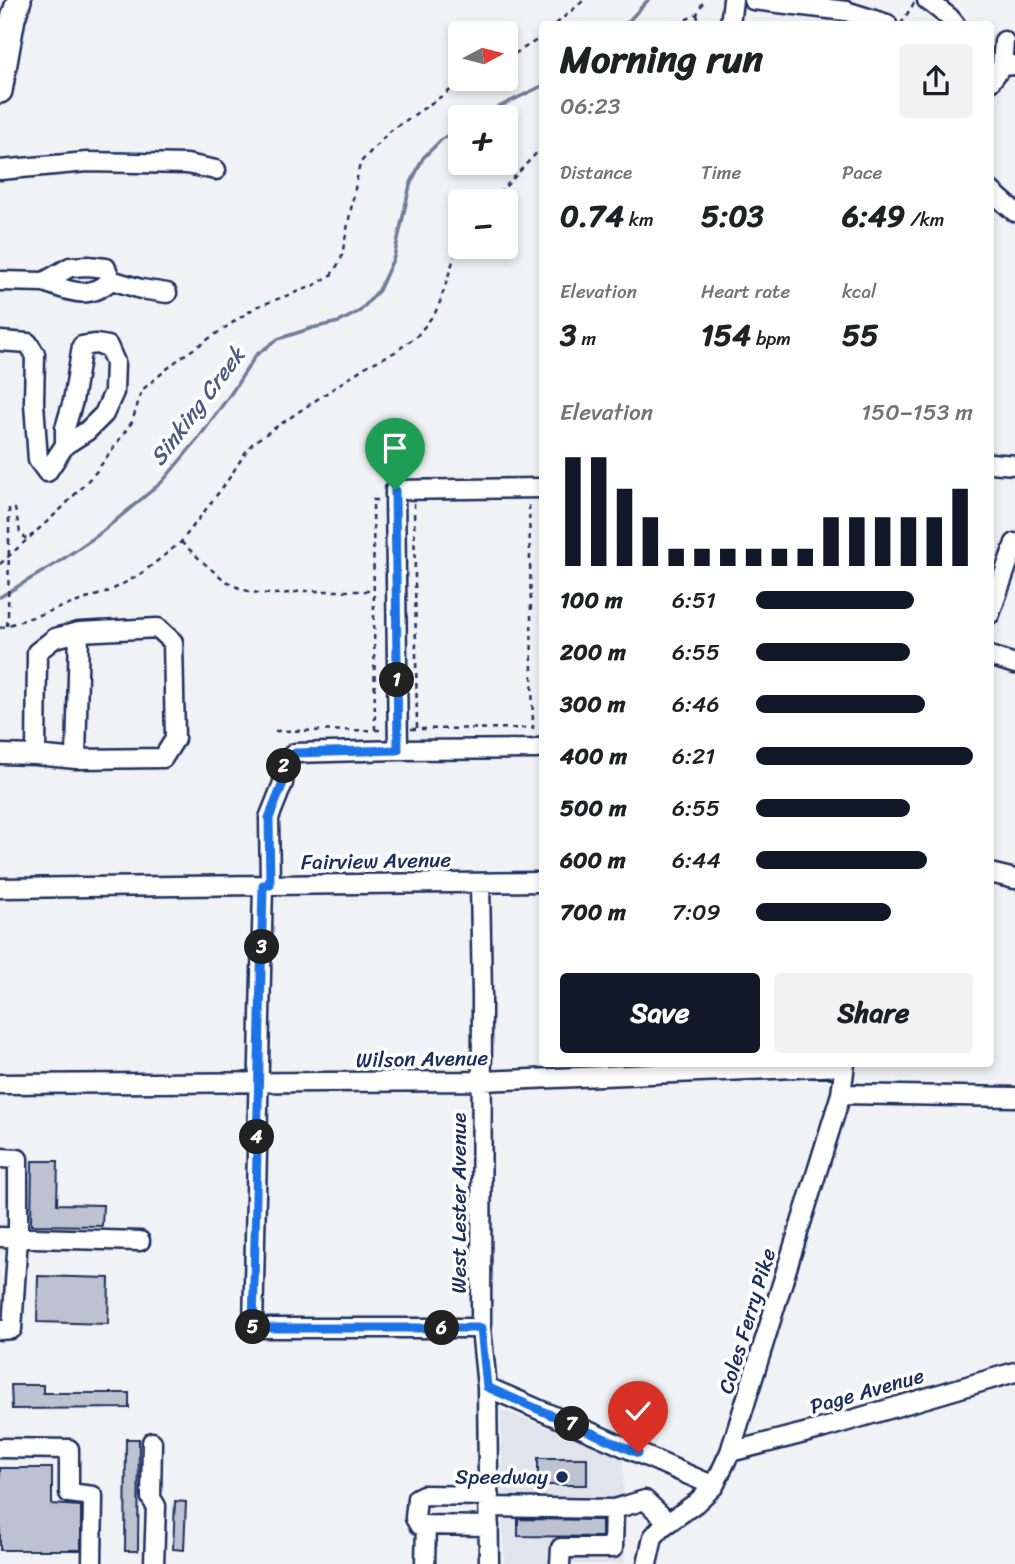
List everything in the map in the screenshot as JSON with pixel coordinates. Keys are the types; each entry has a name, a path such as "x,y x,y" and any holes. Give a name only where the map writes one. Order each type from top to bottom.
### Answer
{"main road":[{"path":"0,92 13,18 19,0"}],"street":[{"path":"730,21 733,0"},
{"path":"753,0 846,12 877,21"},
{"path":"927,0 952,21"},
{"path":"994,78 1008,65 1003,41"},
{"path":"0,170 88,162 187,164 216,170"},
{"path":"994,194 1015,212"},
{"path":"44,282 70,267 88,266 106,268 111,280"},
{"path":"0,281 44,282 90,293 101,289 111,280"},
{"path":"111,280 167,293"},
{"path":"0,341 28,344 35,354 34,403 38,460 47,472 65,445 87,431 104,414 114,392 115,362 108,346 82,346 73,401 65,428 65,445"},
{"path":"994,463 1015,465"},
{"path":"398,750 395,490 536,491"},
{"path":"994,603 1015,543"},
{"path":"0,754 76,759 163,758 175,739 173,642 159,628 79,632 55,638 37,652 36,755"},
{"path":"76,759 79,632"},
{"path":"994,657 1015,664"},
{"path":"481,1328 253,1328 258,1083 269,818 283,783 285,762 295,753 539,748"},
{"path":"994,874 1015,879"},
{"name":"Fairview Avenue","path":"0,888 539,882"},
{"name":"West Lester Avenue","path":"480,883 481,1328 487,1387 489,1564"},
{"name":"Wilson Avenue","path":"0,1084 482,1081 680,1068 745,1067"},
{"name":"Coles Ferry Pike","path":"647,1564 653,1537 713,1486 730,1452 841,1094 844,1067"},
{"path":"841,1094 1015,1097"},
{"path":"0,1158 18,1159 9,1237 12,1329 0,1330"},
{"path":"9,1237 140,1241"},
{"name":"Page Avenue","path":"730,1452 824,1428 1015,1372"},
{"path":"487,1387 713,1486"},
{"path":"152,1442 151,1499 156,1506 154,1564"},
{"path":"0,1448 69,1449 69,1493 93,1496 92,1564"},
{"path":"489,1526 419,1525 415,1518 417,1498 423,1495 489,1502 614,1509 645,1500 668,1522"},
{"path":"560,1564 561,1548 613,1548 614,1509"},
{"path":"425,1564 426,1525"}],"path":[{"path":"560,21 584,0"},
{"path":"684,21 697,14 704,0"},
{"path":"903,21 916,0"},
{"path":"697,14 698,21"},
{"path":"518,52 539,39"},
{"path":"0,564 61,509 96,472 132,422 142,390 180,358 256,307 313,286 331,275 341,260 360,163 389,132 449,91"},
{"path":"503,189 539,151"},
{"path":"0,628 110,591 139,575 181,542 254,442 365,367 418,337 435,313 454,259"},
{"path":"404,729 533,728 536,491"},
{"path":"414,497 417,729"},
{"path":"375,730 373,500 386,500"},
{"path":"7,626 9,509 15,509 20,532 27,540"},
{"path":"181,542 230,583 245,590 262,594 374,591"},
{"path":"275,731 388,730"}],"shaded area":[{"path":"501,1410 623,1455 625,1564 504,1564"}],"building":[{"path":"32,1161 58,1161 57,1204 103,1205 102,1226 31,1225"},
{"path":"38,1276 109,1278 108,1324 37,1322"},
{"path":"11,1385 43,1385 43,1393 129,1393 129,1408 12,1409"},
{"path":"126,1439 139,1439 138,1551 125,1551"},
{"path":"538,1458 587,1458 587,1485 538,1485"},
{"path":"0,1468 52,1468 52,1504 81,1506 81,1550 0,1550"},
{"path":"175,1501 186,1502 184,1550 173,1549"},
{"path":"518,1519 602,1520 602,1537 518,1536"}],"waterway":[{"name":"Sinking Creek","path":"629,21 648,0"},
{"name":"Sinking Creek","path":"503,105 539,87"},
{"name":"Sinking Creek","path":"0,597 98,535 162,482 198,439 256,355 278,339 339,322 360,311 379,290 394,257 410,185 423,158 448,135"}],"place":[{"name":"Speedway","path":"562,1477"}],"route":[{"path":"395,490 398,750 295,753 285,762 283,783 269,818 270,885 263,885 253,1328 481,1328 487,1387 638,1453"}]}
